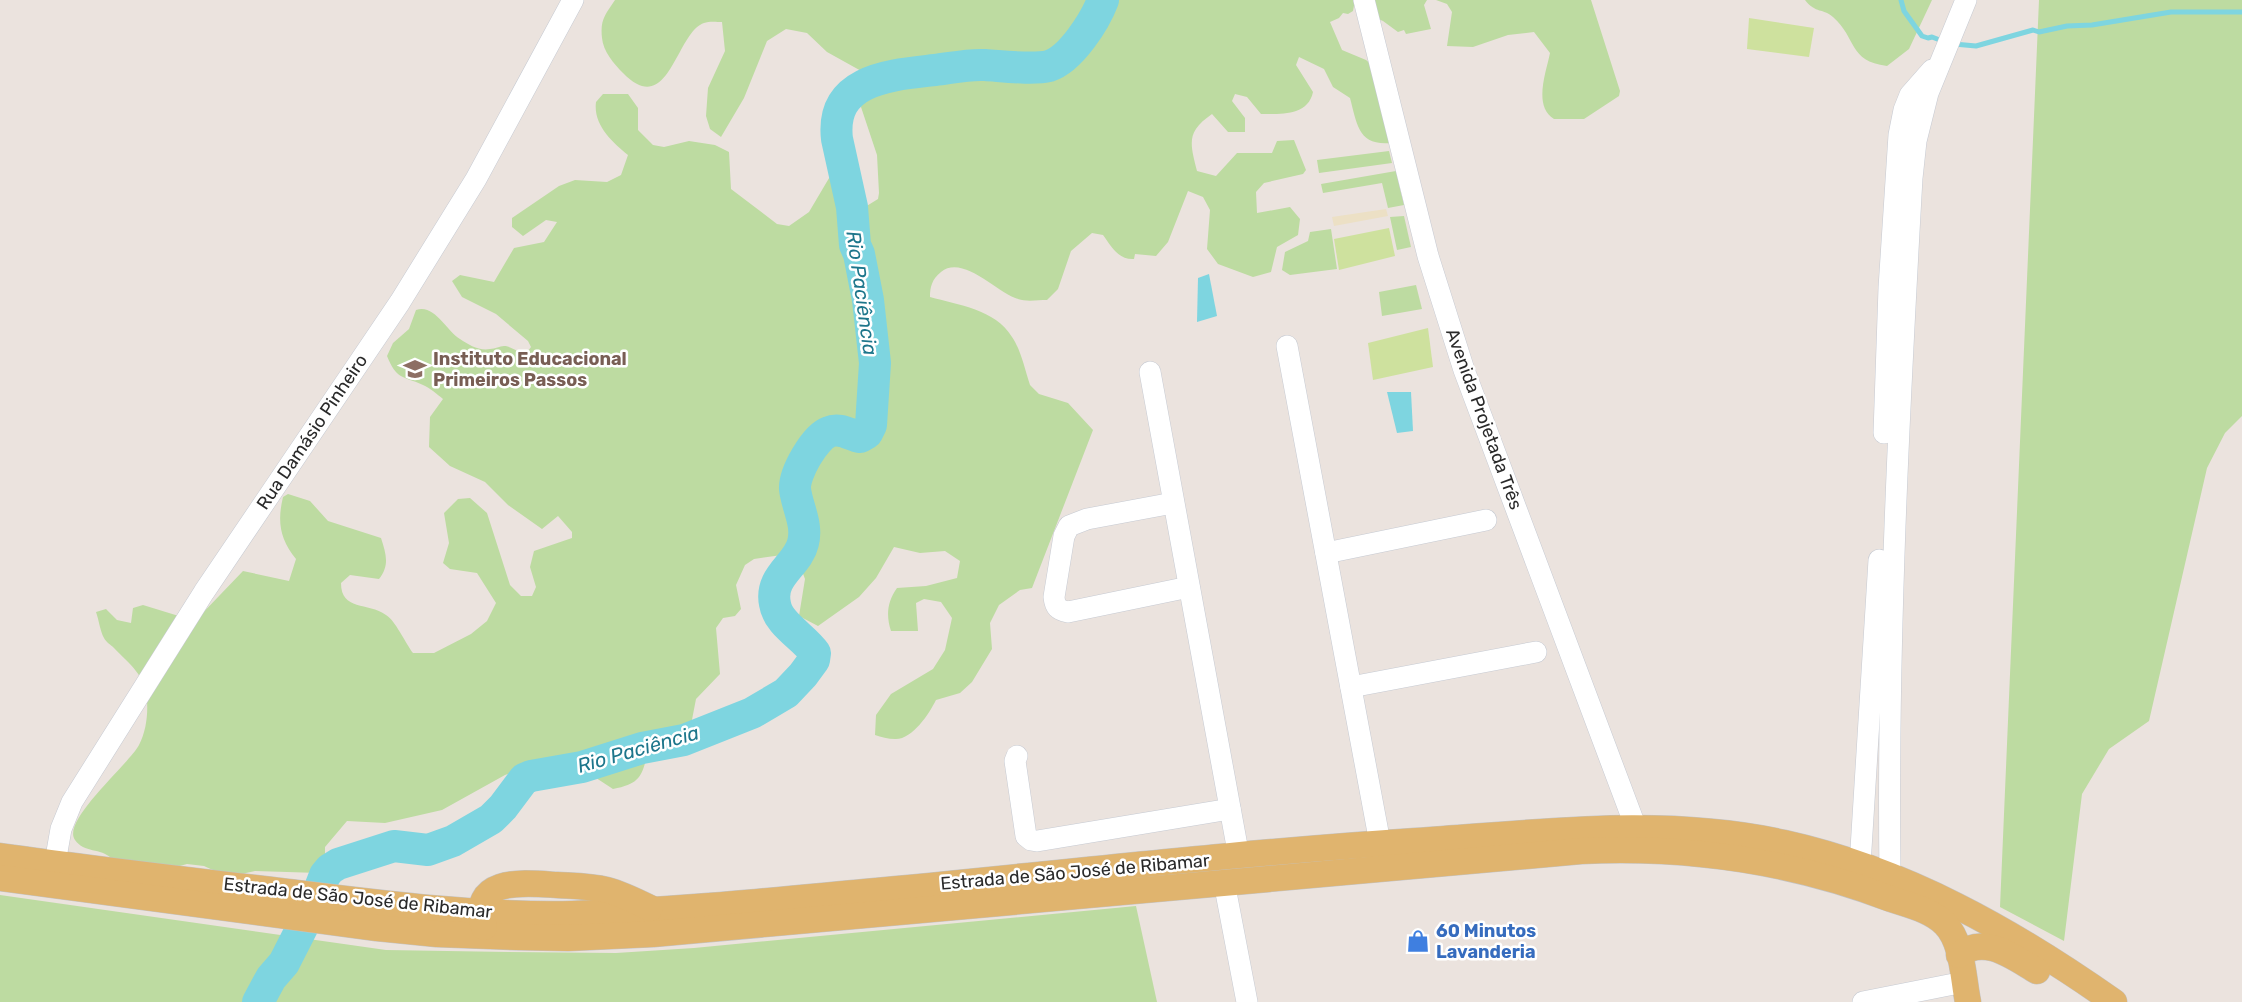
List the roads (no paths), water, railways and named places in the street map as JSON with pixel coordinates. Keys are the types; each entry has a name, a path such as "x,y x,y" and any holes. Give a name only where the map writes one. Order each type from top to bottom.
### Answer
{"main road":[{"name":"Estrada de São José de Ribamar","path":"484,924 483,903 492,891 506,884 516,883 606,890 653,910 1380,843 1636,828 1747,836 1816,851 1890,875 1945,899 1995,925 2114,1002"},
{"name":"Estrada de São José de Ribamar","path":"0,878 484,924 568,938 652,934 1581,851 1654,850 1698,853 1789,867 1867,890 1922,910 1944,924 1954,936 1966,992"},
{"name":"Estrada de São José de Ribamar","path":"0,856 285,904"},
{"path":"1959,955 1966,949 1978,945 1991,947 2009,955 2087,1002"}],"street":[{"name":"Rua Damásio Pinheiro","path":"56,864 61,829 72,802 204,592 400,302 476,179 573,0"},
{"name":"Avenida Projetada Três","path":"1364,0 1425,245 1444,311 1468,381 1636,828"},
{"path":"1860,865 1880,700 1896,322 1916,141 1928,93 1963,7"},
{"path":"1287,346 1380,843"},
{"path":"1150,372 1239,857"},
{"path":"1173,502 1087,519 1069,525 1064,536 1054,597 1055,605 1060,610 1068,612 1189,587"},
{"path":"1326,553 1486,520"},
{"path":"1351,687 1536,652"},
{"path":"1880,700 1890,875"},
{"path":"1017,756 1015,761 1026,836 1031,840 1037,841 1230,809"},
{"path":"1224,882 1247,1002"},
{"path":"1863,1002 1966,992"}],"water":[{"path":"1209,274 1217,316 1197,322 1198,278"},
{"path":"1387,392 1411,392 1413,431 1397,433"}],"waterway":[{"name":"Rio Paciência","path":"258,1002 271,978 284,963 313,906 325,875 338,864 394,846 428,850 453,841 491,819 524,779 582,767 642,748 684,740 752,713 786,693 803,675 814,660 815,653 781,618 777,611 774,594 780,578 796,558 803,543 804,529 795,489 798,474 806,456 823,435 837,430 860,437 867,433 871,425 875,363 868,300 859,254 855,245 852,207 837,139 837,119 843,103 867,84 901,74 973,65 1026,68 1049,66 1066,56 1074,48 1103,0"},
{"path":"1901,0 1904,11 1922,36 1945,42"},
{"path":"1954,44 1976,46 2033,30 2039,32 2171,12 2242,12"}],"place":[{"name":"Instituto Educacional Primeiros Passos","path":"415,369"},
{"name":"60 Minutos Lavanderia","path":"1418,941"}]}
